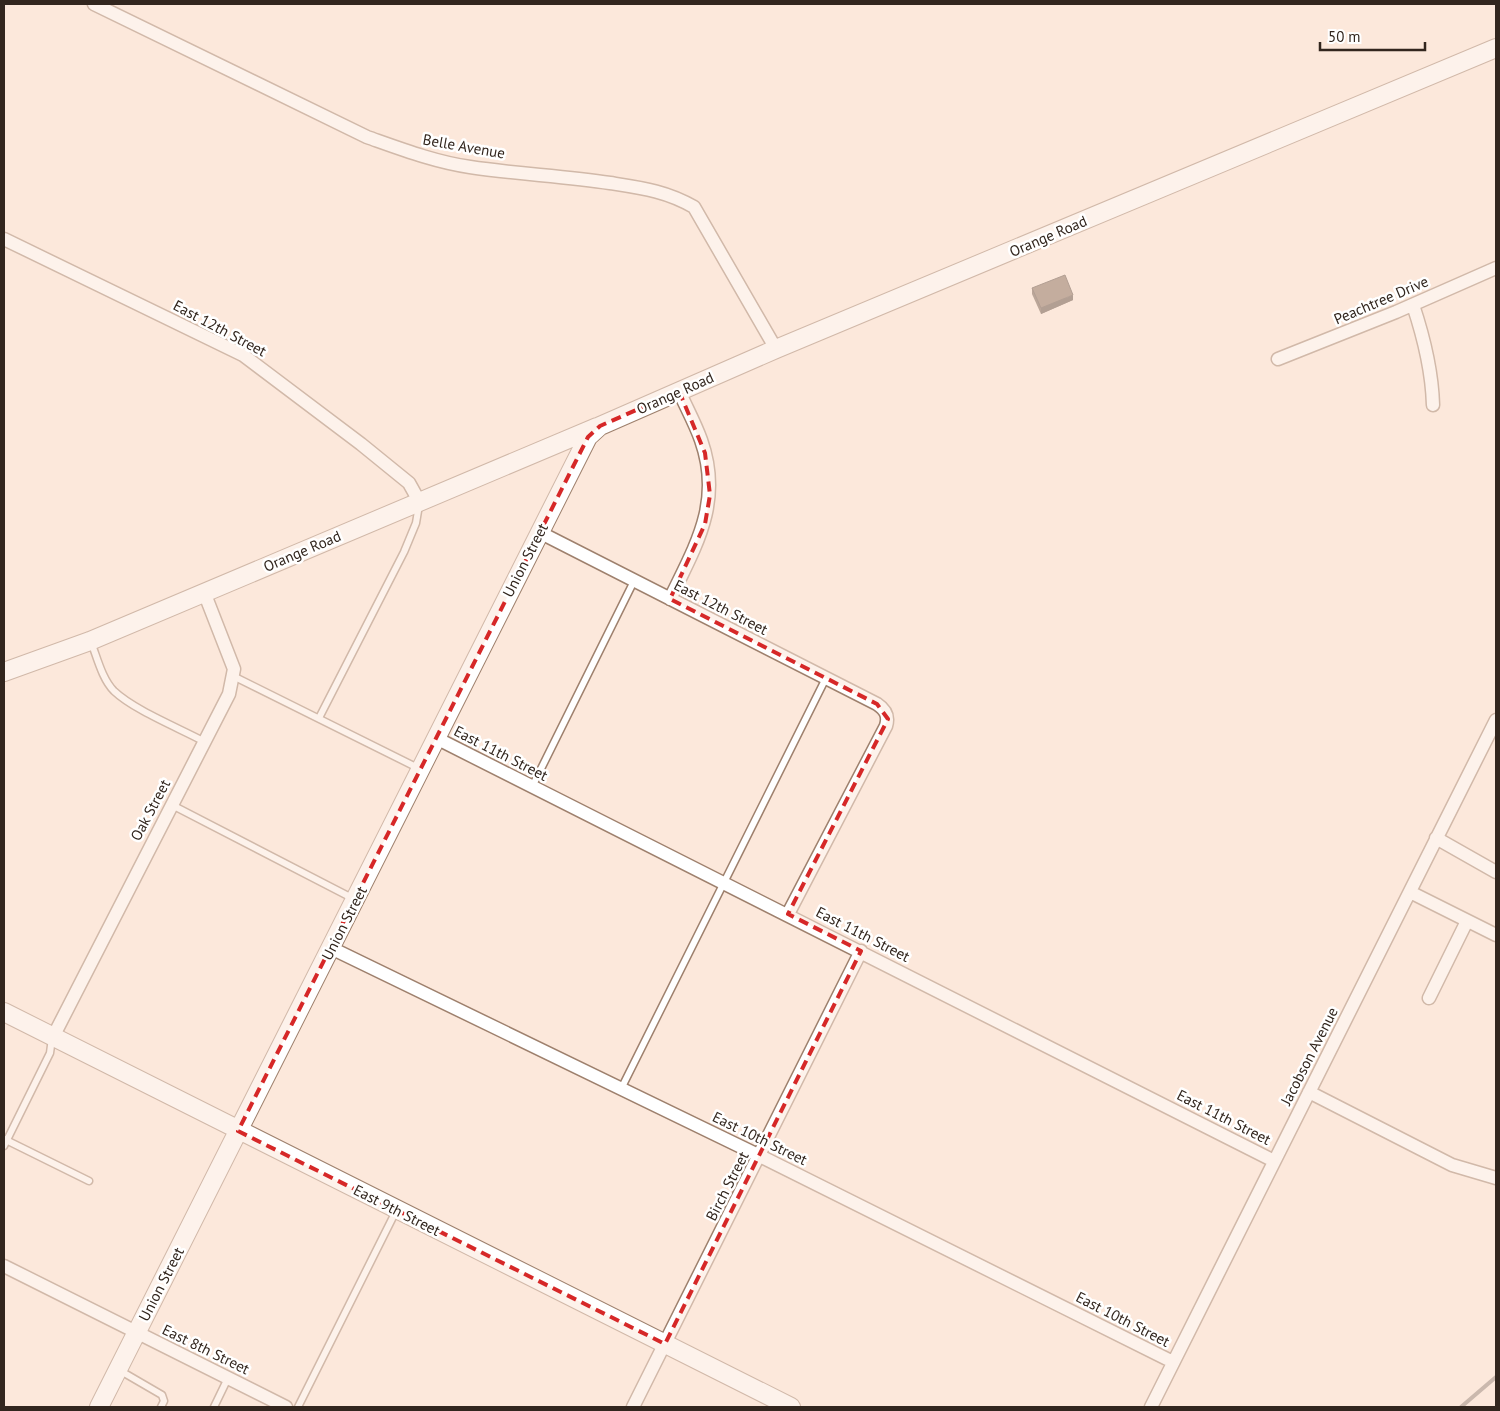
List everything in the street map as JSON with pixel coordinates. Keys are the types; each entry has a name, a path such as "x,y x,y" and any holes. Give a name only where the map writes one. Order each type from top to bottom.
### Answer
{"main road":[{"name":"Orange Road","path":"4,672 90,641 419,501 594,432 679,391 776,349 1496,48"},
{"name":"Union Street","path":"99,1407 356,900 539,532 594,432"},
{"name":"East 9th Street","path":"4,1012 791,1407"}],"street":[{"name":"Belle Avenue","path":"94,4 367,137 415,155 469,167 562,176 659,191 679,199 694,208 776,349"},
{"name":"East 12th Street","path":"4,239 242,355 361,444 408,483 419,501"},
{"name":"Peachtree Drive","path":"1278,359 1496,268"},
{"path":"1413,304 1426,346 1434,404"},
{"path":"670,599 705,524 710,495 706,454 679,391"},
{"name":"East 12th Street","path":"539,532 877,704 886,712 888,719 886,726 788,914"},
{"name":"Oak Street","path":"53,1037 229,694 234,669 204,592"},
{"name":"Jacobson Avenue","path":"1151,1407 1496,720"},
{"name":"East 11th Street","path":"436,738 1274,1161"},
{"path":"1436,838 1496,872"},
{"path":"1410,892 1496,935"},
{"path":"1429,998 1468,921"},
{"name":"East 10th Street","path":"331,948 760,1156 1173,1362"},
{"name":"Birch Street","path":"633,1407 760,1156 860,951"},
{"path":"1309,1092 1452,1165 1496,1178"},
{"name":"East 8th Street","path":"4,1266 286,1407"}],"lane":[{"path":"319,718 404,552 416,523 419,501"},
{"path":"532,787 634,581"},
{"path":"90,641 108,682 114,691 205,742"},
{"path":"233,676 421,769"},
{"path":"621,1089 826,678"},
{"path":"171,804 356,900"},
{"path":"53,1037 50,1052 5,1142 89,1181"},
{"path":"298,1407 396,1210"},
{"path":"118,1370 162,1394 164,1401 161,1407"},
{"path":"214,1407 228,1378"}],"highlighted area":[{"path":"679,391 705,453 710,495 705,524 670,599 877,704 888,719 788,914 861,951 665,1344 238,1131 588,437 600,426"}],"building":[{"path":"1065,275 1073,295 1041,308 1032,288"}],"railway":[{"path":"1461,1407 1496,1377"}]}
